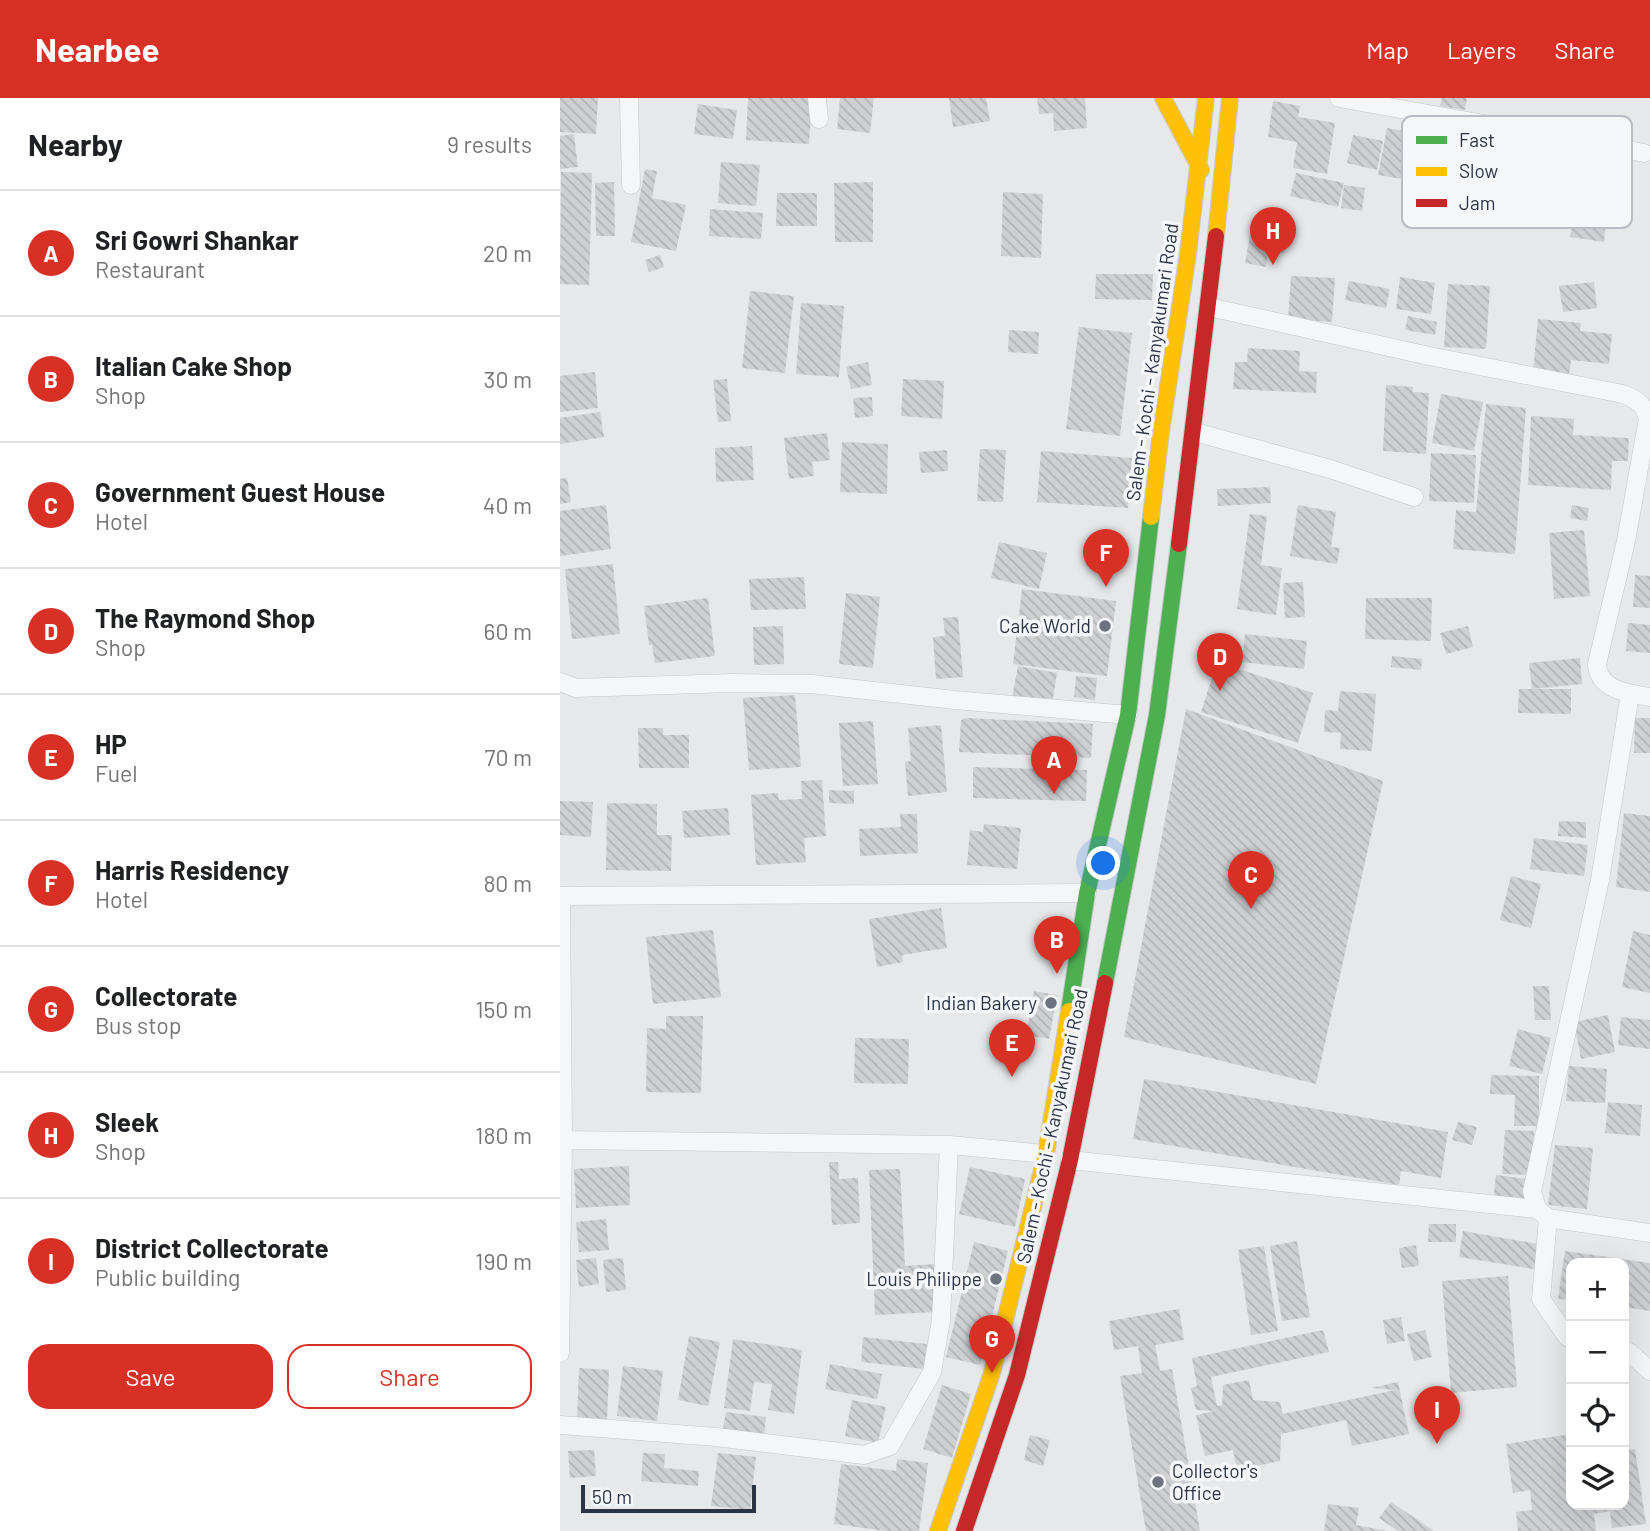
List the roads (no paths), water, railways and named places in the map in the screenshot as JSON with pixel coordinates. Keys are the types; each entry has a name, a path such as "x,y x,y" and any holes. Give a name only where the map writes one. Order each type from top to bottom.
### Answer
{"main road":[{"path":"1163,98 1199,170 1223,173"},
{"name":"Salem - Kochi - Kanyakumari Road","path":"939,1531 992,1373 1046,1154 1087,893 1128,715 1161,432 1199,170 1206,98"},
{"name":"Salem - Kochi - Kanyakumari Road","path":"964,1531 1017,1375 1070,1160 1157,715 1195,432 1230,98"}],"street":[{"path":"629,98 631,186"},
{"path":"817,98 819,118"},
{"path":"1339,98 1439,116"},
{"path":"1632,151 1644,153"},
{"path":"1209,307 1429,356 1622,394 1639,402 1648,418 1626,541 1597,664 1600,679 1609,686 1630,694 1650,697"},
{"path":"1195,432 1330,469 1414,497"},
{"path":"560,682 576,688 732,683 811,684 1128,715"},
{"path":"1566,1336 1541,1299 1542,1213 1532,1191 1600,880 1630,694"},
{"path":"1107,806 1138,813"},
{"path":"560,1353 563,1140 561,896 1087,893"},
{"path":"563,1140 949,1145 1046,1154"},
{"path":"560,1425 716,1437 864,1455 890,1446 932,1372 941,1320 949,1145"},
{"path":"1070,1160 1542,1213 1650,1233"},
{"path":"1629,1352 1650,1371"}],"place":[{"name":"Sleek","path":"1273,265"},
{"name":"Harris Residency","path":"1106,587"},
{"name":"Cake World","path":"1105,626"},
{"name":"The Raymond Shop","path":"1220,691"},
{"name":"Sri Gowri Shankar","path":"1054,794"},
{"name":"Government Guest House","path":"1251,909"},
{"name":"Italian Cake Shop","path":"1057,974"},
{"name":"Indian Bakery","path":"1051,1003"},
{"name":"HP","path":"1012,1077"},
{"name":"Louis Philippe","path":"996,1279"},
{"name":"Collectorate","path":"992,1373"},
{"name":"District Collectorate","path":"1437,1444"},
{"name":"Collector's Office","path":"1158,1482"}]}
